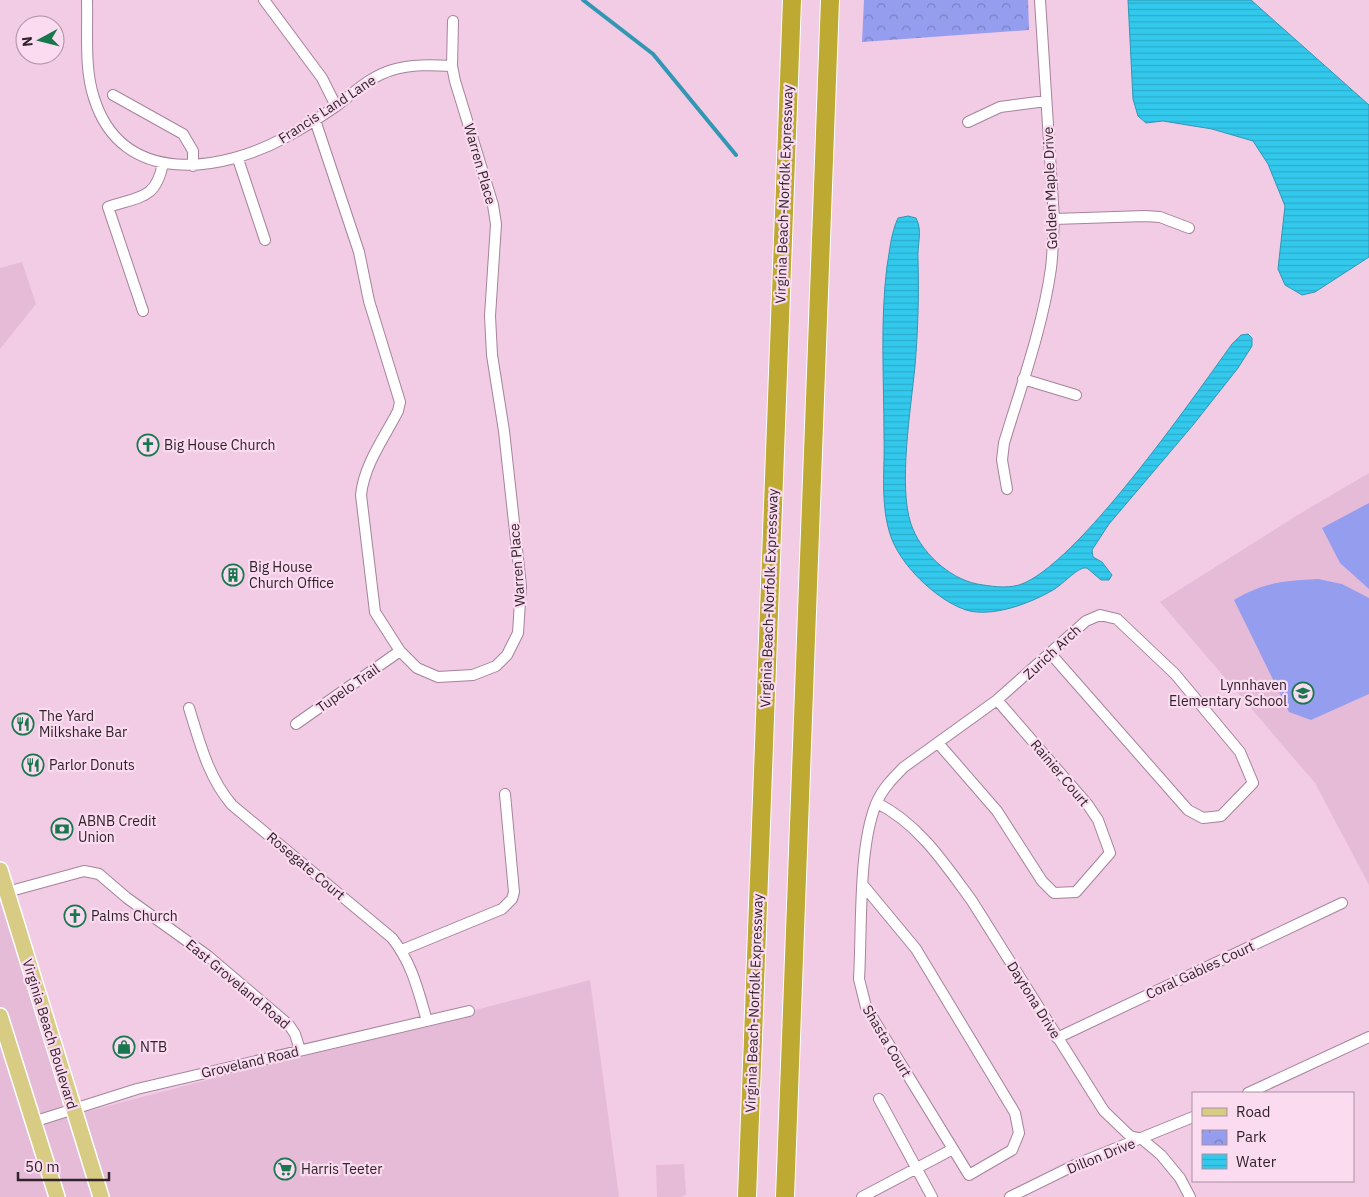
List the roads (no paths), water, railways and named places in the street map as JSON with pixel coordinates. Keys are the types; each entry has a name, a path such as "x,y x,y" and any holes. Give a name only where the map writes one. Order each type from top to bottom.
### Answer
{"highway":[{"name":"Virginia Beach-Norfolk Expressway","path":"747,1197 792,0"},
{"path":"785,1197 830,0"}],"main road":[{"name":"Virginia Beach Boulevard","path":"0,870 101,1197"},
{"path":"0,1016 57,1197"}],"street":[{"name":"Francis Land Lane","path":"87,0 89,78 100,115 110,129 133,150 163,163 193,166 238,158 272,144 315,120 336,106 357,88 391,70 423,65 452,66"},
{"path":"264,0 322,78 336,106"},
{"name":"Golden Maple Drive","path":"1007,490 1002,460 1004,442 1023,379 1051,270 1054,218 1040,0"},
{"name":"Warren Place","path":"315,120 359,252 369,301 400,402 398,411 362,482 361,495 375,612 400,651 417,668 438,677 473,675 490,670 507,655 518,632 521,586 510,483 492,355 490,307 496,224 493,205 452,66 454,21"},
{"path":"113,95 183,134 193,150 193,166"},
{"path":"968,122 984,112 1000,107 1046,102"},
{"path":"238,158 265,240"},
{"path":"143,311 108,207 154,190 160,178 163,163"},
{"path":"1054,218 1153,216 1175,221 1189,228"},
{"path":"1023,379 1076,395"},
{"name":"Zurich Arch","path":"877,803 892,780 904,767 997,700 1050,653 1091,618 1100,615 1117,619 1175,674 1218,723 1240,752 1253,783 1221,816 1203,818 1188,810 1050,653"},
{"name":"Tupelo Trail","path":"296,724 400,651"},
{"name":"Rainier Court","path":"938,743 997,812 1042,881 1054,893 1076,892 1110,853 1098,820 1088,805 997,700"},
{"name":"Rosegate Court","path":"189,708 212,775 222,792 232,805 388,933 402,950 412,968 427,1020"},
{"path":"402,950 502,909 512,899 514,892 505,794"},
{"name":"Shasta Court","path":"863,885 916,948 1015,1113 1018,1133 1012,1150 969,1175 866,1007 861,994 859,979 863,885 868,833 877,803"},
{"name":"Daytona Drive","path":"877,803 906,820 948,868 972,901 1104,1111 1130,1136 1142,1139 1172,1167 1190,1197"},
{"name":"East Groveland Road","path":"7,892 84,871 99,874 142,909 208,956 289,1024 296,1034 300,1050"},
{"name":"Coral Gables Court","path":"1057,1038 1342,903"},
{"name":"Groveland Road","path":"34,1122 137,1089 469,1011"},
{"path":"1250,1092 1369,1037"},
{"path":"878,1099 932,1197"},
{"name":"Dillon Drive","path":"1010,1197 1077,1164 1192,1117"},
{"path":"862,1197 953,1149"}],"water":[{"path":"1128,0 1251,0 1369,105 1369,257 1315,292 1302,295 1285,285 1278,269 1285,206 1268,164 1253,141 1212,129 1163,121 1146,123 1138,116 1133,99"},
{"path":"908,216 916,218 919,233 917,339 905,468 907,508 915,534 928,553 936,562 966,581 992,586 1014,586 1043,572 1071,547 1132,478 1232,344 1241,335 1248,334 1252,338 1252,346 1238,368 1193,425 1109,524 1092,550 1093,557 1102,562 1112,575 1109,580 1101,580 1087,568 1083,568 1053,590 1034,600 999,611 976,612 954,605 943,598 920,580 901,557 890,534 885,510 883,351 885,287 891,241 898,218"}],"waterway":[{"path":"583,0 653,54 736,155"}],"place":[{"name":"Big House Church","path":"148,445"},
{"name":"Big House Church Office","path":"233,575"},
{"name":"Lynnhaven Elementary School","path":"1303,693"},
{"name":"The Yard Milkshake Bar","path":"23,724"},
{"name":"Parlor Donuts","path":"33,765"},
{"name":"ABNB Credit Union","path":"62,829"},
{"name":"Palms Church","path":"75,916"},
{"name":"NTB","path":"124,1047"},
{"name":"Harris Teeter","path":"285,1169"}]}
